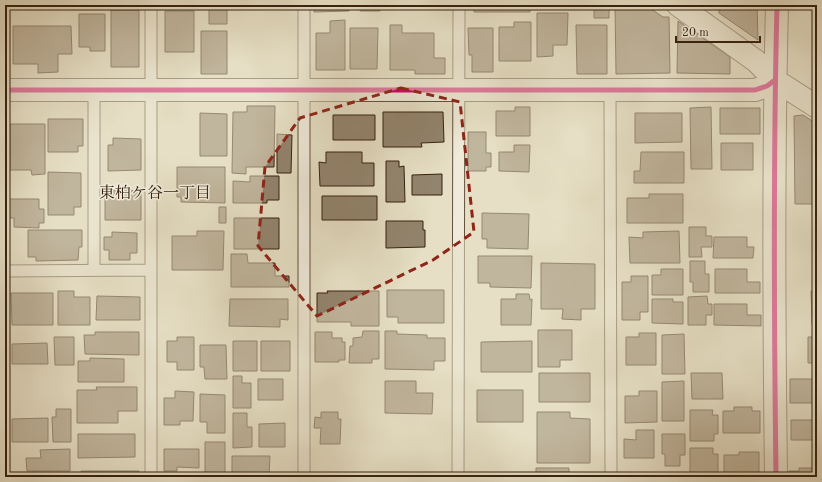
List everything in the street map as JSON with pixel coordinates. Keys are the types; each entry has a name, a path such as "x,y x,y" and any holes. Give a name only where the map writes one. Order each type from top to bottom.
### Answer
{"street":[{"path":"678,5 756,61 775,80 817,107"},
{"path":"776,477 774,320 775,80 777,5"},
{"path":"5,90 755,90 766,86 775,80"}],"lane":[{"path":"150,477 151,5"},
{"path":"304,5 304,477"},
{"path":"458,477 459,5"},
{"path":"94,90 94,270"},
{"path":"610,90 610,477"},
{"path":"5,270 151,270"}],"highlighted area":[{"path":"401,88 460,102 474,232 433,260 317,316 258,246 265,167 300,118"}],"building":[{"path":"314,5 349,5 349,11 314,12"},
{"path":"360,5 380,5 380,11 360,11"},
{"path":"474,5 530,5 530,12 474,12"},
{"path":"594,5 609,5 609,18 594,18"},
{"path":"615,5 645,5 663,17 669,17 670,73 616,74"},
{"path":"719,5 757,5 758,40 719,13"},
{"path":"227,8 227,24 209,24 209,9"},
{"path":"111,10 139,10 139,67 111,67"},
{"path":"165,11 194,11 194,52 165,52"},
{"path":"537,13 568,13 567,45 553,45 553,56 537,57"},
{"path":"79,14 105,14 105,51 90,51 90,47 79,47"},
{"path":"345,20 345,70 316,70 316,33 330,33 330,21"},
{"path":"678,21 730,57 730,74 677,73"},
{"path":"514,22 531,22 531,61 499,61 499,27 514,27"},
{"path":"390,25 402,25 402,33 434,33 434,58 445,58 445,74 415,74 415,70 390,70"},
{"path":"576,25 607,25 607,74 577,74"},
{"path":"13,26 71,26 72,54 58,54 58,72 38,73 38,64 13,64"},
{"path":"350,28 378,28 377,69 350,69"},
{"path":"468,28 493,28 493,72 472,72 472,55 469,55"},
{"path":"201,31 227,31 227,74 201,74"},
{"path":"247,106 275,106 274,167 246,167 246,174 232,173 233,112 247,112"},
{"path":"515,107 530,107 530,136 496,136 496,111 515,111"},
{"path":"711,107 712,169 691,169 690,108"},
{"path":"720,108 760,108 760,134 720,134"},
{"path":"383,112 443,112 444,142 421,143 422,147 383,147"},
{"path":"200,113 227,114 227,156 200,156"},
{"path":"635,113 682,113 682,142 635,143"},
{"path":"333,115 375,115 375,140 333,140"},
{"path":"803,115 817,124 817,204 795,204 794,116"},
{"path":"48,119 83,119 83,146 78,146 78,152 48,152"},
{"path":"10,124 45,124 45,174 32,175 31,170 10,170"},
{"path":"468,132 486,132 486,153 491,153 491,167 486,167 486,171 468,171"},
{"path":"277,134 292,135 291,173 277,173"},
{"path":"113,138 141,139 141,170 108,171 108,145 113,145"},
{"path":"721,143 753,143 753,170 721,170"},
{"path":"514,145 530,145 529,172 499,171 499,152 514,152"},
{"path":"326,152 362,152 362,163 374,163 374,186 320,186 319,162 326,163"},
{"path":"641,152 684,152 684,183 634,183 634,171 640,171"},
{"path":"386,161 399,161 399,167 404,166 405,202 386,202"},
{"path":"177,167 225,167 225,203 181,202 181,197 177,197"},
{"path":"48,172 81,173 81,207 74,207 74,215 48,215"},
{"path":"442,174 442,195 412,195 412,175"},
{"path":"250,176 279,176 279,200 267,200 267,203 233,203 233,181 250,182"},
{"path":"105,190 141,191 141,220 105,220"},
{"path":"649,194 683,194 683,223 627,223 627,198 649,198"},
{"path":"322,196 377,196 377,220 322,220"},
{"path":"9,199 39,199 39,209 44,209 44,223 39,223 39,228 14,227 14,218 9,218"},
{"path":"219,207 226,207 226,223 219,223"},
{"path":"482,213 529,214 528,249 487,248 487,239 482,239"},
{"path":"234,218 279,218 279,249 234,249"},
{"path":"386,221 423,221 423,230 425,230 425,247 386,248"},
{"path":"689,227 706,227 706,236 712,236 712,247 701,247 702,257 689,257"},
{"path":"28,230 82,230 82,247 79,247 78,260 36,261 36,257 28,257"},
{"path":"197,231 224,231 223,270 172,270 172,236 197,236"},
{"path":"679,231 680,263 630,263 629,237 643,238 643,232"},
{"path":"112,232 137,233 137,253 130,253 130,260 109,260 109,250 104,250 104,237 112,237"},
{"path":"714,237 747,237 747,247 754,247 753,258 713,258"},
{"path":"231,254 247,254 248,263 275,263 275,276 289,276 289,287 231,287"},
{"path":"478,256 532,256 531,288 490,287 490,283 478,283"},
{"path":"690,261 705,261 705,274 709,274 709,292 693,292 693,282 690,282"},
{"path":"541,263 595,264 595,309 581,309 581,320 562,319 563,309 541,309"},
{"path":"661,269 683,269 683,295 652,295 652,275 661,275"},
{"path":"715,269 747,269 747,282 760,282 760,293 715,293"},
{"path":"631,276 648,276 648,312 640,312 640,320 622,320 622,282 631,282"},
{"path":"387,290 444,290 444,323 398,323 398,317 387,317"},
{"path":"58,291 74,291 74,297 90,297 90,325 58,325"},
{"path":"327,291 379,291 379,326 351,326 351,322 317,322 317,293 328,293"},
{"path":"811,291 817,291 817,324 812,324"},
{"path":"11,293 53,293 53,325 12,325"},
{"path":"516,294 529,294 530,300 532,299 531,325 501,325 501,299 516,299"},
{"path":"97,296 140,297 140,320 96,320"},
{"path":"707,296 708,304 712,304 712,315 706,315 706,325 688,325 688,297"},
{"path":"230,299 288,299 288,320 280,319 280,327 229,326"},
{"path":"652,299 673,299 673,302 683,302 683,324 652,323"},
{"path":"714,304 747,304 747,315 761,315 761,326 714,325"},
{"path":"538,330 572,330 572,360 560,360 560,367 538,367"},
{"path":"363,331 379,331 379,359 372,359 372,363 349,363 350,346 353,346 353,338 362,337"},
{"path":"385,331 397,331 397,334 427,335 427,338 445,338 445,361 434,361 434,370 385,369"},
{"path":"95,332 139,332 139,355 85,354 84,335 95,335"},
{"path":"315,332 332,332 332,338 342,338 342,342 345,342 345,360 339,360 339,362 315,362"},
{"path":"639,333 656,333 656,365 626,365 626,337 639,337"},
{"path":"684,334 685,374 662,374 662,335"},
{"path":"54,337 74,337 74,365 55,365"},
{"path":"177,337 194,337 194,370 177,370 177,362 167,362 167,341 177,341"},
{"path":"808,337 817,337 817,363 808,363"},
{"path":"233,341 257,341 257,371 233,371"},
{"path":"261,341 290,341 290,371 261,371"},
{"path":"532,341 532,372 481,372 481,342"},
{"path":"47,343 48,364 12,364 12,344"},
{"path":"200,345 226,345 227,379 205,379 204,367 200,367"},
{"path":"90,358 124,359 124,382 78,382 78,361 90,361"},
{"path":"539,373 590,373 590,402 539,402"},
{"path":"691,373 722,373 723,399 692,399"},
{"path":"233,376 242,376 242,383 251,383 251,408 233,408"},
{"path":"258,379 283,379 283,400 258,400"},
{"path":"790,379 817,379 817,403 790,403"},
{"path":"385,381 416,381 416,393 433,393 432,414 385,413"},
{"path":"684,381 684,421 662,421 662,382"},
{"path":"96,387 137,387 137,411 118,411 118,423 77,423 77,390 97,390"},
{"path":"477,390 523,390 523,422 477,422"},
{"path":"175,391 194,392 193,421 180,421 180,425 164,425 164,398 175,398"},
{"path":"639,391 657,391 657,422 625,423 625,396 639,396"},
{"path":"200,394 225,395 225,433 207,433 207,422 200,422"},
{"path":"734,407 752,407 752,411 760,411 760,433 723,433 723,411 734,411"},
{"path":"56,409 71,409 71,442 53,442 52,417 56,417"},
{"path":"690,410 713,410 712,415 718,415 718,434 714,434 714,441 690,441"},
{"path":"321,412 338,412 338,419 341,419 340,444 320,444 321,428 314,428 315,417 321,418"},
{"path":"537,412 570,412 570,418 590,419 590,463 537,463"},
{"path":"233,413 247,413 247,427 252,427 252,447 233,448"},
{"path":"48,418 48,442 12,442 12,419"},
{"path":"791,420 817,420 817,440 791,440"},
{"path":"285,423 285,447 259,447 259,424"},
{"path":"636,430 654,430 654,458 624,458 624,439 636,440"},
{"path":"78,434 135,434 135,457 78,458"},
{"path":"662,434 685,434 685,455 680,455 680,466 665,466 665,454 662,454"},
{"path":"205,442 225,442 225,477 205,477"},
{"path":"690,448 713,448 713,454 718,454 718,477 690,477"},
{"path":"70,449 70,471 27,471 26,458 41,458 40,450"},
{"path":"164,449 199,449 199,468 177,467 177,471 164,471"},
{"path":"739,452 759,452 759,477 724,477 724,455 739,455"},
{"path":"232,456 270,456 269,477 232,477"},
{"path":"536,468 569,468 569,477 536,477"},
{"path":"799,468 817,468 817,477 789,477 789,471 799,471"},
{"path":"81,471 139,471 139,477 81,477"}],"cycle path":[{"path":"776,477 774,241 777,5"},
{"path":"5,90 755,90 767,86 775,80"}],"district":[{"name":"東柏ケ谷一丁目","path":"155,194"}]}
